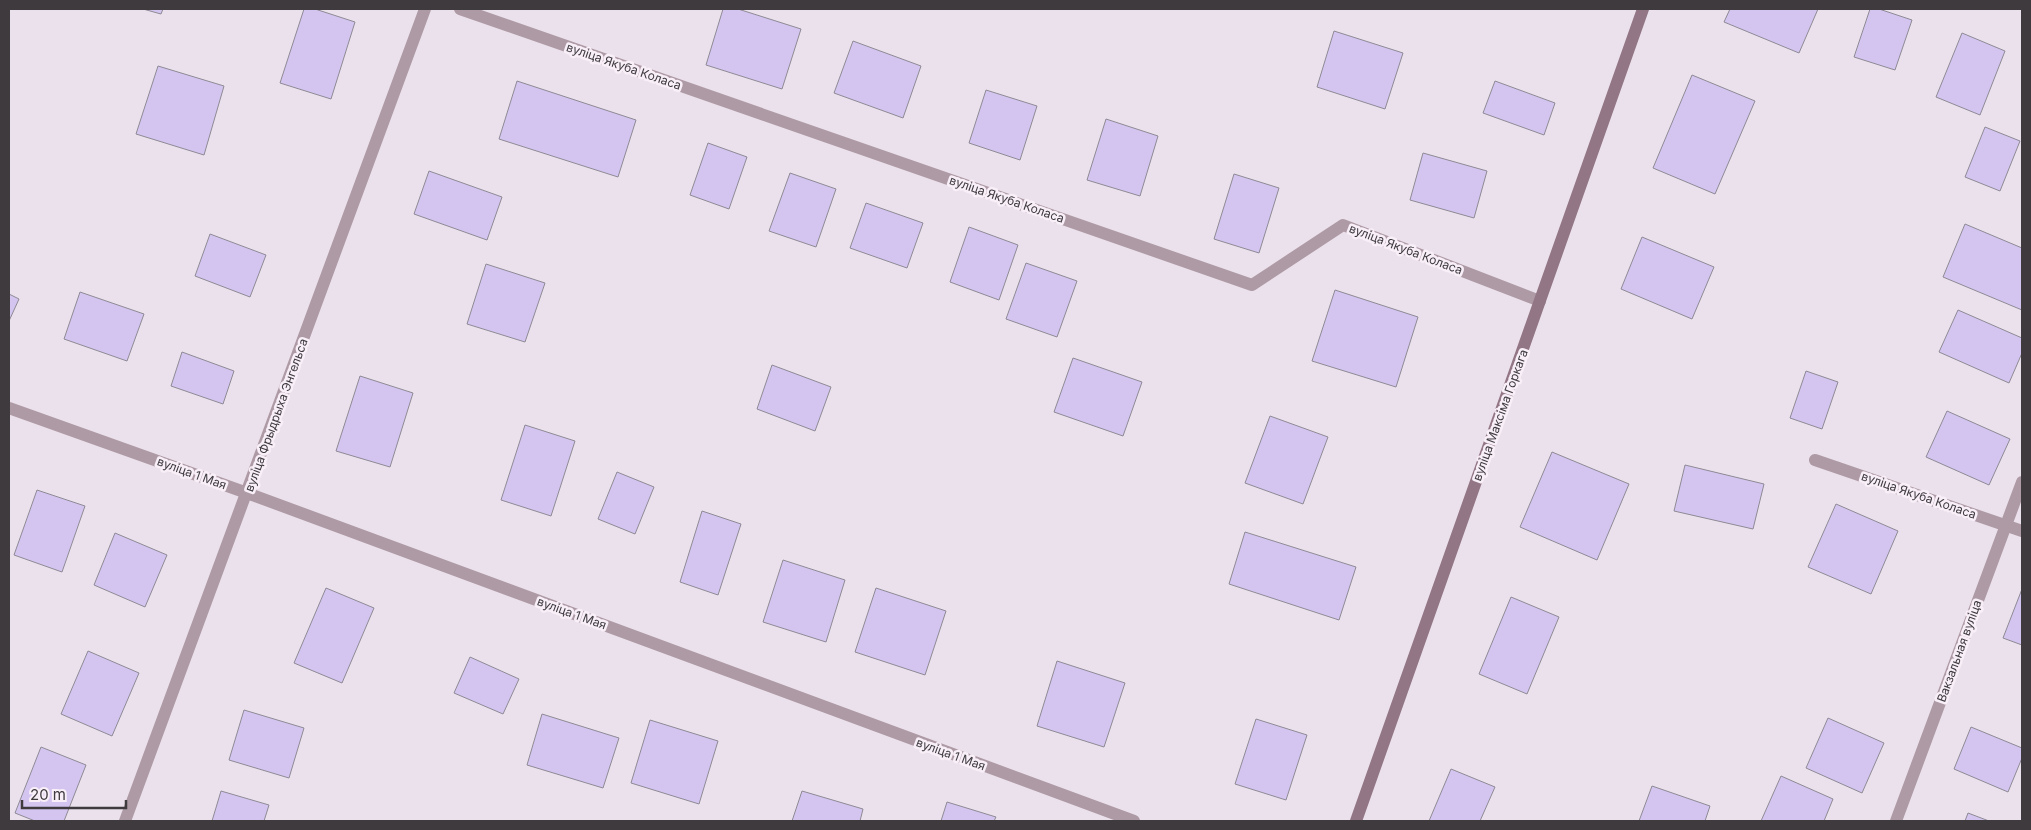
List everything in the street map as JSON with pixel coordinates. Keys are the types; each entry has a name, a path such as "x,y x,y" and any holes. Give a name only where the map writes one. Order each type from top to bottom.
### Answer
{"street":[{"name":"вуліца Фрыдрыха Энгельса","path":"125,821 425,9"},
{"name":"вуліца Якуба Коласа","path":"460,9 1252,284 1343,225 1540,301"},
{"name":"вуліца Максіма Горкага","path":"1356,821 1643,9"},
{"name":"вуліца 1 Мая","path":"9,408 1134,821"},
{"name":"вуліца Якуба Коласа","path":"1815,460 2022,531"},
{"name":"Вакзальная вуліца","path":"1896,821 2022,482"}],"building":[{"path":"143,9 163,9 161,14"},
{"path":"304,9 315,9 355,22 331,99 280,83"},
{"path":"723,9 738,9 801,29 782,89 706,65"},
{"path":"1730,9 1818,9 1799,53 1724,22"},
{"path":"1870,9 1879,9 1912,20 1895,70 1854,57"},
{"path":"1334,31 1403,53 1385,109 1317,87"},
{"path":"1962,33 2005,51 1980,115 1936,97"},
{"path":"853,41 921,66 903,118 834,93"},
{"path":"158,66 224,86 204,155 136,134"},
{"path":"1692,75 1755,101 1715,194 1653,168"},
{"path":"517,81 636,120 618,177 499,139"},
{"path":"1495,81 1555,103 1544,135 1483,113"},
{"path":"986,90 1037,106 1020,160 969,143"},
{"path":"1106,119 1158,136 1140,196 1087,180"},
{"path":"1985,127 2020,141 2000,191 1965,177"},
{"path":"708,143 747,157 729,209 690,195"},
{"path":"1423,153 1487,171 1474,218 1410,200"},
{"path":"429,171 502,197 487,240 414,214"},
{"path":"790,173 836,189 816,247 769,231"},
{"path":"1234,174 1279,188 1259,253 1214,239"},
{"path":"866,203 923,223 907,268 850,248"},
{"path":"1965,224 2022,248 2022,310 1943,277"},
{"path":"969,227 1018,245 999,300 950,282"},
{"path":"210,234 266,255 250,297 195,276"},
{"path":"1642,237 1714,267 1692,319 1621,289"},
{"path":"1026,263 1077,281 1057,337 1006,319"},
{"path":"486,264 545,283 525,342 467,324"},
{"path":"1335,290 1418,317 1396,387 1312,361"},
{"path":"80,292 144,314 127,361 64,339"},
{"path":"9,294 19,299 9,321"},
{"path":"1958,310 2022,338 2022,353 2009,383 1939,352"},
{"path":"182,352 234,371 223,404 171,386"},
{"path":"1073,358 1142,382 1123,436 1054,412"},
{"path":"772,365 831,387 815,431 757,409"},
{"path":"1806,371 1838,382 1822,429 1790,418"},
{"path":"360,376 413,393 390,467 336,451"},
{"path":"1947,411 2010,439 1989,485 1926,457"},
{"path":"1270,416 1328,437 1303,504 1245,483"},
{"path":"525,425 575,441 551,516 501,500"},
{"path":"1552,452 1629,484 1597,560 1520,527"},
{"path":"1685,465 1764,484 1753,529 1674,511"},
{"path":"617,472 654,487 635,534 598,519"},
{"path":"37,490 85,506 62,572 14,555"},
{"path":"1836,504 1898,531 1871,594 1808,567"},
{"path":"702,511 741,524 718,595 680,582"},
{"path":"1245,532 1356,567 1339,620 1229,584"},
{"path":"115,533 167,555 145,607 94,585"},
{"path":"783,560 845,580 826,642 763,622"},
{"path":"326,588 374,608 342,683 294,663"},
{"path":"876,588 946,611 925,675 855,652"},
{"path":"2022,589 2022,645 2003,638"},
{"path":"1511,597 1559,617 1527,694 1479,674"},
{"path":"88,651 139,673 112,736 61,714"},
{"path":"470,657 519,679 503,714 454,693"},
{"path":"1057,661 1125,683 1104,747 1037,726"},
{"path":"244,710 304,728 289,778 229,760"},
{"path":"542,714 619,738 603,788 527,765"},
{"path":"1828,718 1884,743 1862,793 1806,768"},
{"path":"1256,719 1307,735 1286,800 1235,784"},
{"path":"650,720 718,741 699,804 631,783"},
{"path":"1971,727 2022,748 2022,758 2008,792 1954,769"},
{"path":"41,747 86,765 64,821 35,821 15,813"},
{"path":"1451,769 1495,787 1480,821 1429,821"},
{"path":"1781,776 1833,799 1824,821 1761,821"},
{"path":"1652,786 1710,806 1705,821 1639,821"},
{"path":"221,791 269,805 264,821 212,821"},
{"path":"802,791 863,809 860,821 792,821"},
{"path":"947,802 996,817 994,821 941,821"},
{"path":"1968,813 1989,821 1965,821"}]}
